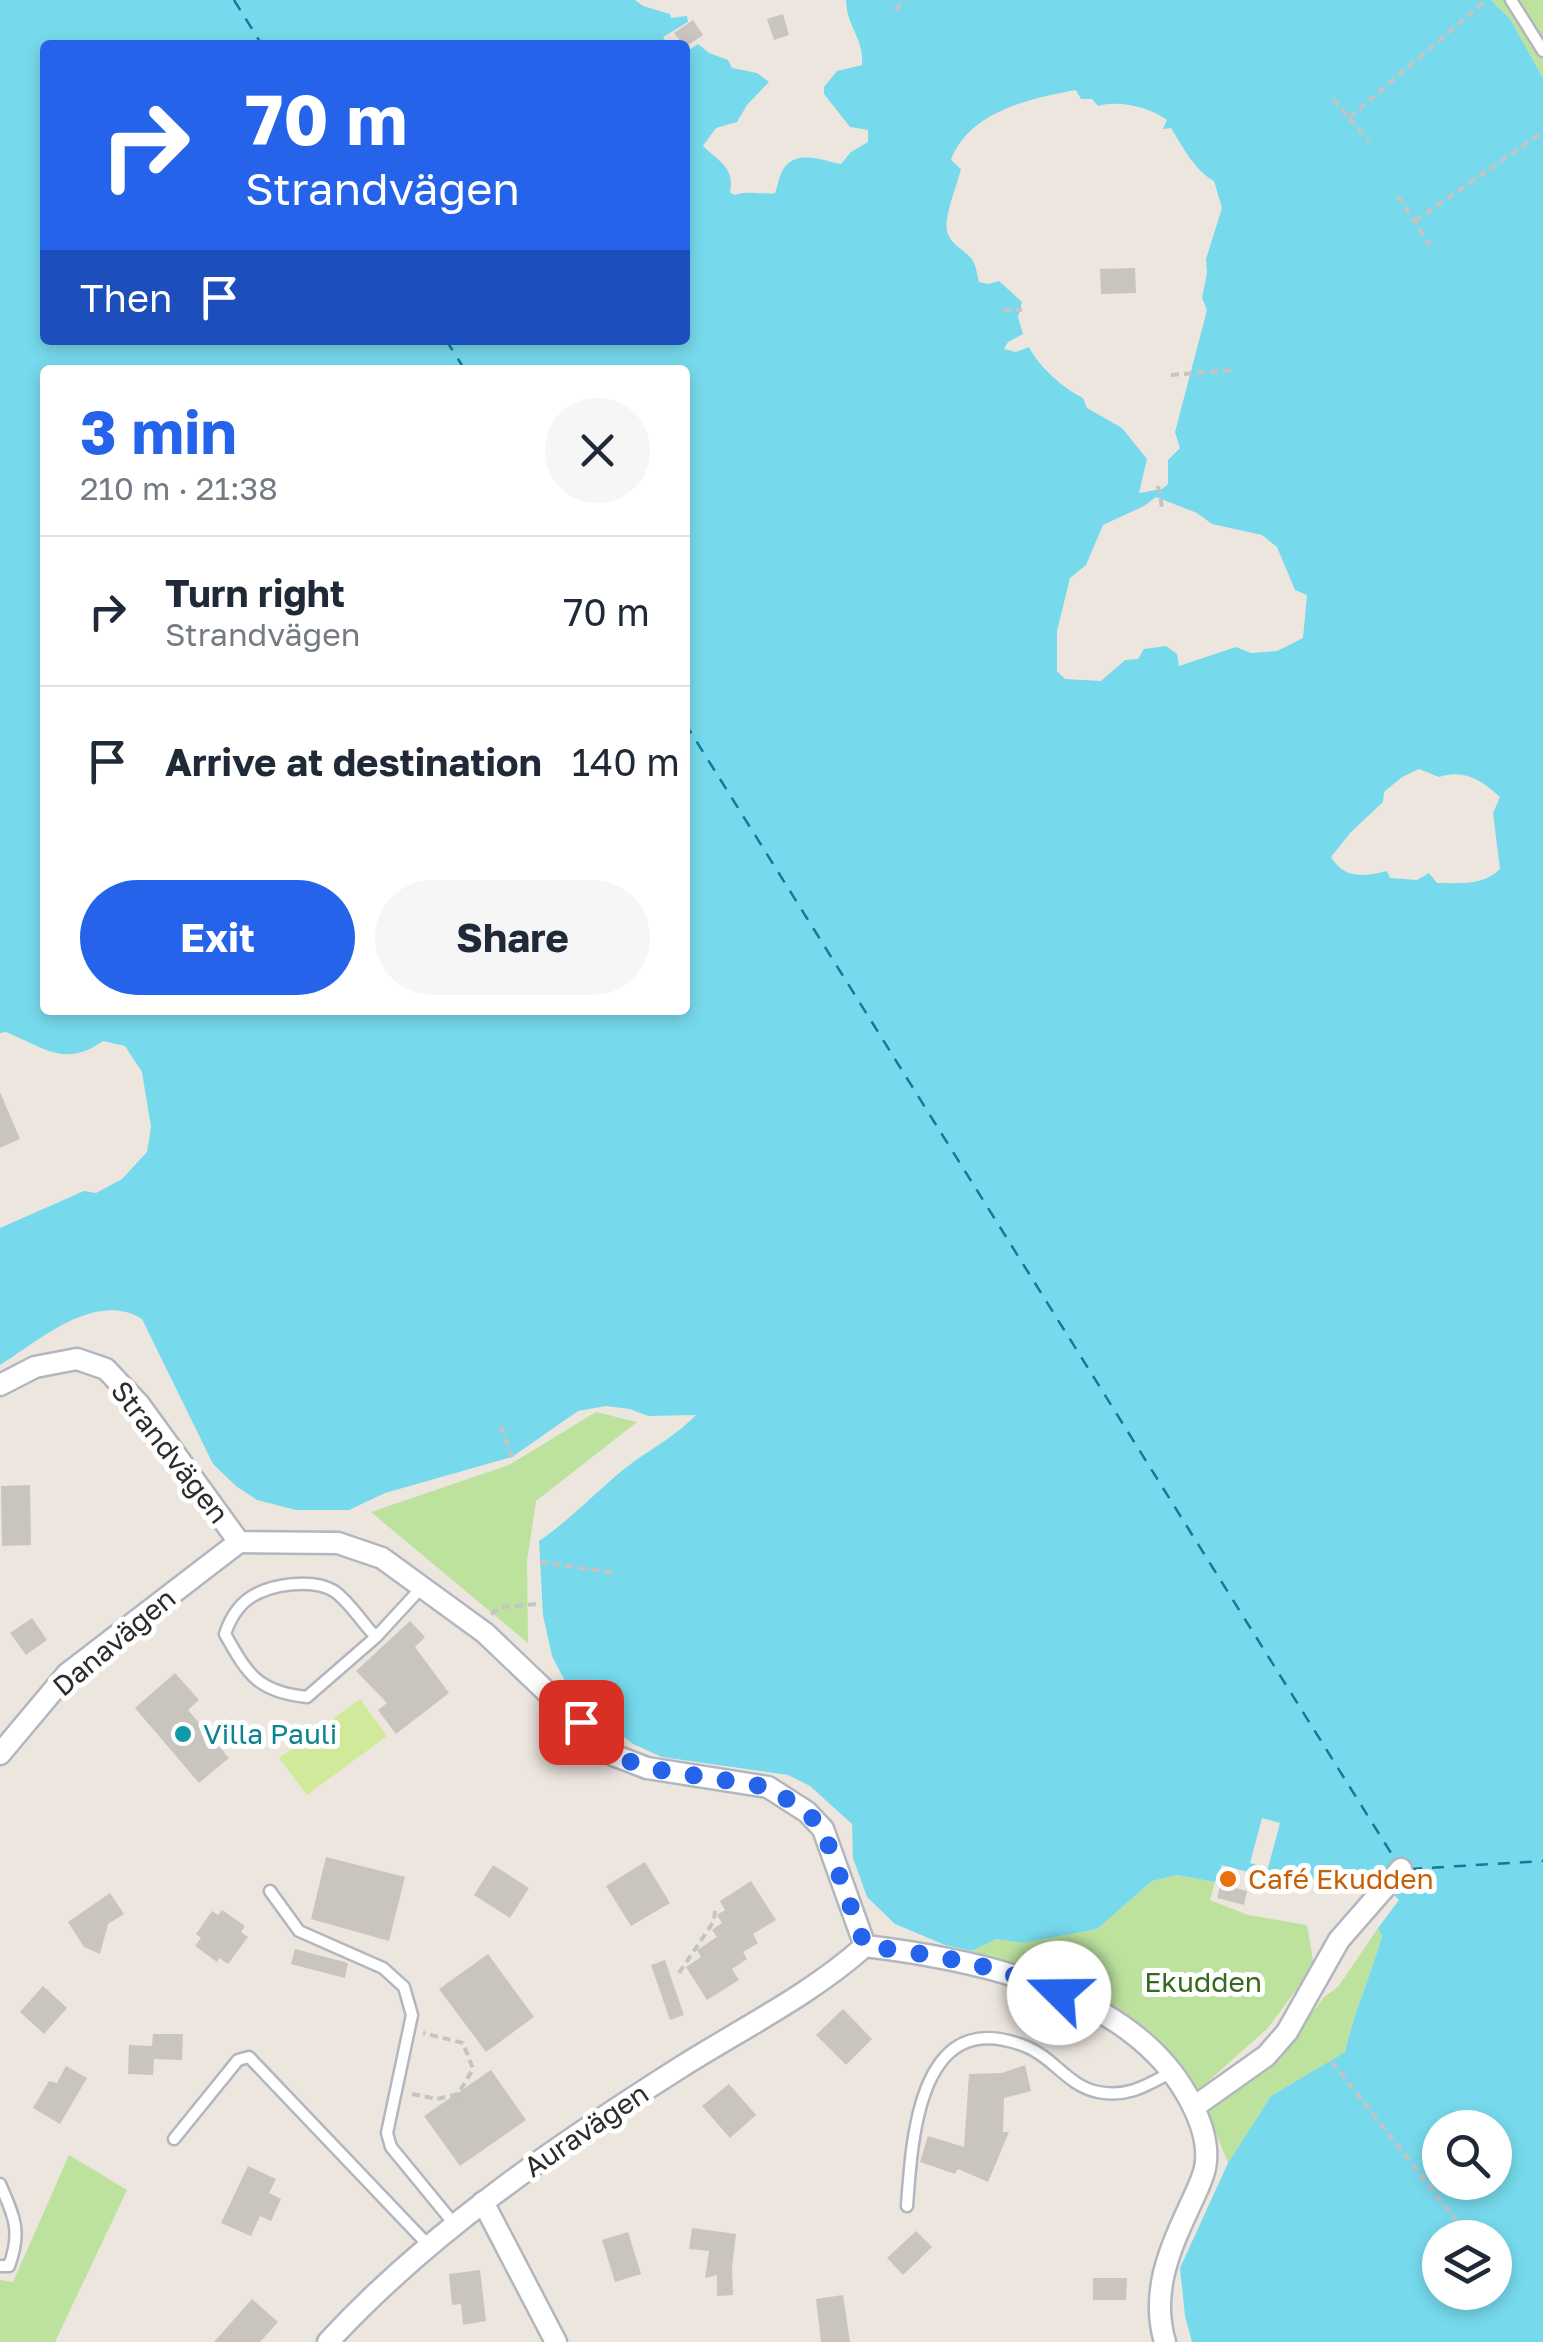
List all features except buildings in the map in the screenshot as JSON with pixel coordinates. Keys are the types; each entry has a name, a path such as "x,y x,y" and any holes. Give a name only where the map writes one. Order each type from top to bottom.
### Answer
{"street":[{"name":"Strandvägen","path":"0,1385 36,1367 77,1359 106,1370 139,1404 239,1542 338,1543 382,1558 474,1625 613,1755 647,1768 768,1787 807,1812 823,1830 865,1946"},
{"name":"Danavägen","path":"0,1754 67,1674 239,1542"},
{"path":"1194,2107 1266,2056 1287,2032 1339,1940 1402,1869"},
{"path":"865,1946 958,1961 1026,1978 1120,2024 1171,2072 1194,2107 1207,2156 1204,2174 1165,2261 1161,2289 1165,2342"},
{"name":"Auravägen","path":"328,2342 352,2316 483,2202 540,2159 833,1974 865,1946"},
{"path":"483,2202 556,2342"}],"lane":[{"path":"1511,0 1543,50"},
{"path":"376,1638 334,1591 307,1584 288,1585 252,1596 232,1614 224,1634 246,1672 279,1694 307,1697 376,1638 423,1586"},
{"path":"270,1891 299,1931 383,1968 404,1987 412,2015 387,2133 391,2147 456,2226"},
{"path":"907,2206 916,2129 930,2080 939,2061 966,2041 1006,2040 1030,2048 1058,2072 1095,2092 1136,2091 1171,2072"},
{"path":"174,2139 238,2060 249,2057 430,2248"},
{"path":"0,2184 15,2220 18,2244 9,2266 0,2266"}],"path":[{"path":"895,10 906,0"},
{"path":"1349,118 1486,0"},
{"path":"1332,100 1369,142"},
{"path":"1414,221 1543,132"},
{"path":"1398,196 1430,246"},
{"path":"1002,310 1022,310"},
{"path":"1170,374 1233,370"},
{"path":"1158,486 1162,507"},
{"path":"501,1426 512,1457"},
{"path":"540,1562 614,1573"},
{"path":"474,1625 502,1607 537,1604"},
{"path":"1256,1874 1258,1866"},
{"path":"679,1973 714,1922 715,1910"},
{"path":"398,2090 436,2099 458,2094 473,2069 463,2043 430,2033 409,2033"},
{"path":"1332,2062 1456,2220"}],"green space":[{"path":"1491,0 1543,0 1543,78 1510,19"},
{"path":"596,1412 637,1422 536,1501 527,1561 528,1643 371,1512 509,1465"},
{"path":"360,1699 387,1736 307,1795 279,1758"},
{"name":"Ekudden","path":"1177,1875 1215,1882 1210,1900 1248,1915 1307,1925 1314,1966 1267,2029 1197,2091 1144,2030 1069,1984 972,1951 996,1939 1023,1943 1097,1929 1152,1881"},
{"name":"Ekudden","path":"1378,1928 1382,1936 1345,2052 1271,2096 1228,2163 1208,2113 1275,2061 1324,1997 1338,1987"},
{"path":"69,2155 127,2190 55,2342 0,2342 0,2280 13,2282"}],"water":[{"path":"0,0 635,0 670,14 671,18 687,16 688,22 663,37 665,40 40,40 40,345 690,345 690,50 698,44 728,60 732,68 757,73 769,82 737,122 716,128 703,146 728,171 730,192 734,195 775,193 789,162 811,158 841,164 868,142 868,130 850,127 824,94 824,87 837,71 862,65 846,0 1491,0 1510,19 1543,78 1543,2342 1192,2342 1180,2268 1228,2163 1271,2096 1345,2052 1382,1936 1378,1928 1399,1900 1375,1876 1349,1888 1342,1876 1286,1882 1222,1865 1215,1882 1177,1875 1152,1881 1097,1929 1023,1943 996,1939 972,1951 945,1945 895,1924 867,1897 853,1858 852,1824 810,1786 788,1775 662,1757 633,1744 572,1695 552,1656 543,1615 539,1541 620,1472 696,1415 648,1416 606,1406 578,1411 512,1457 385,1493 349,1510 296,1510 257,1500 213,1464 142,1319 124,1312 87,1314 50,1332 0,1365 0,1228 84,1191 96,1193 122,1179 147,1152 151,1127 142,1072 125,1046 103,1041 90,1049 66,1054 0,1033","holes":["1076,90 1081,99 1092,99 1098,106 1134,106 1167,120 1163,129 1171,128 1195,165 1214,181 1222,208 1206,259 1202,298 1207,310 1175,432 1180,448 1168,460 1168,484 1162,489 1139,493 1147,459 1122,428 1087,408 1083,398 1052,376 1029,347 1016,352 1004,349 1008,342 1023,334 1018,317 1022,302 999,281 979,282 973,260 948,234 948,212 961,169 951,160 972,130 987,118 1022,103","1156,497 1197,513 1212,524 1262,535 1277,547 1295,590 1307,595 1303,638 1277,651 1251,653 1236,647 1179,666 1177,654 1166,646 1144,649 1138,659 1125,660 1101,681 1065,679 1057,671 1057,631 1070,578 1086,565 1103,525","1419,769 1439,777 1465,775 1500,797 1493,813 1500,869 1479,881 1437,883 1429,873 1417,880 1390,878 1387,871 1355,875 1336,864 1331,857 1383,802 1384,792"]}],"pier":[{"path":"1262,1818 1280,1823 1268,1868 1250,1863"}],"ferry route":[{"path":"234,0 259,40"},
{"path":"449,345 462,365"},
{"path":"690,731 1396,1861"},
{"path":"1410,1869 1543,1861"}],"place":[{"name":"Villa Pauli","path":"183,1734"},
{"name":"Café Ekudden","path":"1228,1879"}],"route":[{"path":"581,1722 613,1755 647,1768 768,1787 807,1812 823,1830 865,1946 992,1969 1059,1993"}]}
